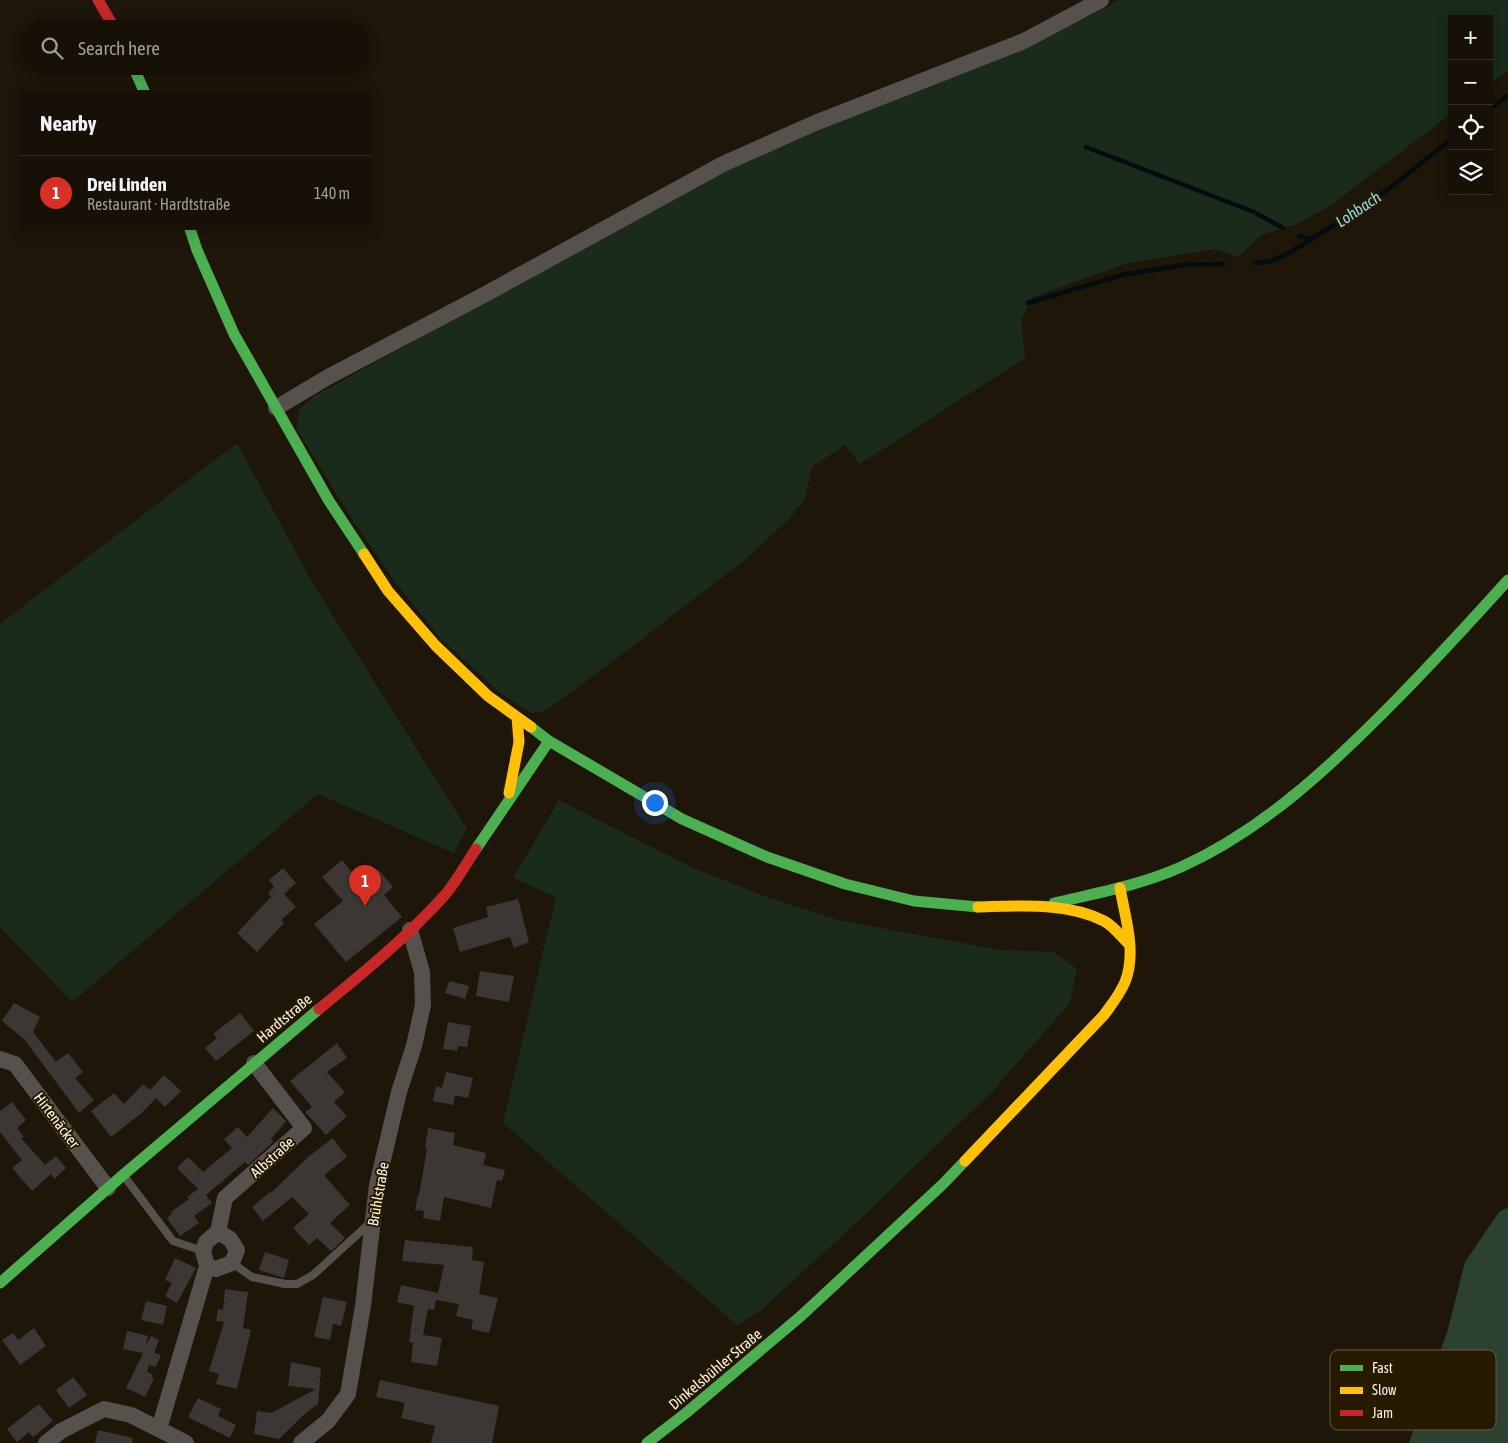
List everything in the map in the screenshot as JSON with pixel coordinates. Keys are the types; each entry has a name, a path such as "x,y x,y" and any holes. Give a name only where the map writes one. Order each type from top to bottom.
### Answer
{"main road":[{"path":"98,0 110,20"},
{"path":"137,75 144,90"},
{"path":"190,230 197,250 234,334 329,501 388,591 436,646 488,696 549,740 682,819 767,857 845,884 914,901 975,907 1036,906 1080,912 1106,922 1130,945"},
{"path":"1036,906 1120,888 1180,867 1233,840 1302,790 1357,740 1508,580"},
{"path":"508,802 519,742 517,718"},
{"name":"Hardtstraße","path":"0,1283 254,1063 365,971 410,930 445,895 549,740"},
{"name":"Dinkelsbühler Straße","path":"647,1443 686,1413 801,1316 943,1184 1104,1015 1121,991 1129,967 1130,945 1120,888"}],"street":[{"path":"276,408 328,377 723,164 815,123 1024,40 1101,0"},
{"name":"Brühlstraße","path":"302,1443 328,1421 348,1394 363,1306 372,1220 378,1185 399,1092 414,1046 423,1005 422,972 410,930"},
{"name":"Hirtenäcker","path":"0,1059 15,1064 108,1188"},
{"name":"Albstraße","path":"160,1429 205,1259 206,1242 218,1232 226,1198 304,1128 254,1063"},
{"path":"205,1259 216,1269 232,1263 237,1250 230,1239 218,1232"},
{"path":"46,1443 61,1431 104,1409 131,1416 186,1443"}],"lane":[{"path":"123,1175 174,1241 205,1259"},
{"path":"232,1263 252,1277 286,1284 297,1284 313,1275 372,1220"}],"green space":[{"path":"1117,0 1508,0 1508,70 1493,82 1493,15 1448,15 1448,116 1330,206 1297,224 1261,235 1238,257 1216,249 1128,263 1033,297 1021,320 1025,358 860,464 845,445 812,467 804,501 790,518 746,559 544,712 531,713 499,692 440,638 395,582 354,522 296,428 300,409 314,396 735,165 851,115 1012,53 1107,7"},
{"path":"237,443 312,582 467,829 454,853 318,794 72,1002 0,927 0,624"},
{"path":"559,800 691,867 759,894 838,920 1001,950 1053,952 1077,969 1070,1003 991,1093 854,1225 760,1311 737,1325 503,1123 556,897 513,878"},
{"path":"1508,1207 1508,1443 1409,1443 1413,1430 1496,1430 1496,1350 1441,1350 1465,1262 1499,1212"}],"building":[{"path":"342,860 361,883 378,869 393,887 384,895 402,917 346,962 314,924 343,901 322,877"},
{"path":"283,868 296,883 284,894 296,907 281,920 284,923 257,952 237,933 271,897 268,893 274,887 269,880"},
{"path":"518,899 529,942 514,948 510,937 460,952 453,928 488,917 486,907"},
{"path":"480,971 514,976 509,1002 476,996"},
{"path":"449,981 469,986 465,999 445,993"},
{"path":"14,1003 40,1017 33,1032 56,1062 68,1053 83,1072 75,1078 94,1100 79,1113 24,1039 2,1021"},
{"path":"240,1013 254,1031 216,1061 205,1048 217,1038 213,1034"},
{"path":"448,1022 471,1026 467,1047 458,1046 457,1051 443,1049"},
{"path":"337,1043 347,1058 327,1072 345,1092 334,1102 347,1116 326,1135 305,1112 312,1107 290,1081"},
{"path":"446,1072 473,1078 468,1098 455,1095 453,1105 433,1101 436,1086 442,1088"},
{"path":"164,1075 181,1091 165,1107 156,1098 143,1112 111,1137 91,1111 114,1093 124,1104 143,1084 150,1090"},
{"path":"12,1102 26,1120 17,1128 24,1137 21,1138 45,1165 56,1156 66,1168 54,1179 51,1174 32,1191 12,1168 22,1160 0,1132 0,1111"},
{"path":"273,1108 286,1121 271,1139 273,1142 248,1165 245,1162 206,1195 212,1203 194,1216 199,1223 180,1236 167,1218 172,1214 171,1212 189,1199 187,1197 198,1189 177,1168 188,1157 203,1172 232,1148 224,1139 238,1127 247,1137"},
{"path":"428,1128 455,1133 453,1145 486,1153 483,1165 505,1170 502,1181 497,1180 491,1208 444,1197 440,1221 423,1218 424,1211 415,1210 427,1149 425,1148"},
{"path":"333,1138 347,1157 324,1175 350,1205 330,1223 345,1238 331,1251 317,1238 309,1245 293,1228 309,1214 292,1197 263,1221 252,1207 271,1193 308,1157"},
{"path":"405,1240 473,1247 472,1260 484,1262 479,1294 498,1298 489,1333 471,1329 473,1320 456,1316 459,1304 436,1300 434,1310 428,1309 423,1335 442,1338 437,1366 411,1362 413,1343 409,1342 414,1306 397,1302 401,1285 438,1293 444,1265 402,1261"},
{"path":"265,1252 289,1260 284,1278 259,1270"},
{"path":"175,1258 196,1268 177,1303 165,1296 172,1283 165,1280"},
{"path":"225,1289 248,1292 243,1328 251,1330 237,1389 216,1384 219,1374 209,1371 224,1322 216,1321 218,1309 223,1310"},
{"path":"323,1297 347,1302 341,1326 333,1324 330,1340 314,1337"},
{"path":"146,1301 167,1306 163,1325 141,1320"},
{"path":"34,1328 46,1346 20,1365 2,1340 13,1333 18,1340"},
{"path":"127,1331 148,1336 146,1345 151,1336 159,1340 154,1353 161,1355 156,1367 149,1365 147,1372 153,1375 152,1378 154,1378 145,1397 126,1388 143,1353 123,1349"},
{"path":"291,1362 321,1368 318,1404 279,1439 254,1434 257,1411 271,1413 316,1389 288,1386"},
{"path":"73,1377 87,1395 69,1408 56,1390"},
{"path":"380,1380 499,1406 492,1443 431,1443 435,1426 401,1418 405,1403 376,1397"},
{"path":"198,1398 221,1409 218,1416 236,1425 230,1438 188,1417"},
{"path":"39,1404 53,1421 33,1437 29,1432 17,1442 7,1429"},
{"path":"98,1430 133,1438 132,1443 95,1443"}],"waterway":[{"name":"Lohbach","path":"1493,107 1508,95"},
{"name":"Lohbach","path":"1255,263 1271,261 1312,239 1374,200 1448,142"},
{"path":"1086,147 1254,212 1283,228"},
{"path":"1299,236 1312,239"},
{"name":"Lohbach","path":"1028,303 1122,275 1184,265 1223,264"}],"traffic: fast":[{"path":"137,75 144,90"},
{"path":"190,230 197,250 234,334 329,501 364,554"},
{"path":"1054,903 1150,879 1212,852 1241,834 1323,771 1397,699 1508,580"},
{"path":"531,727 549,741 682,819 767,857 845,884 914,901 978,907"},
{"path":"476,849 549,741"},
{"path":"0,1283 123,1175 319,1009"},
{"path":"647,1443 686,1413 801,1316 943,1184 965,1161"}],"traffic: slow":[{"path":"364,554 388,591 436,646 488,696 531,727"},
{"path":"509,793 519,742 517,717"},
{"path":"965,1161 1104,1015 1121,991 1128,971 1130,947 1120,888"},
{"path":"978,907 1042,906 1074,911 1090,915 1108,923 1130,945"}],"traffic: jam":[{"path":"98,0 110,20"},
{"path":"319,1009 383,955 429,911 448,891 476,849"}],"place":[{"name":"Drei Linden","path":"365,906"}]}
